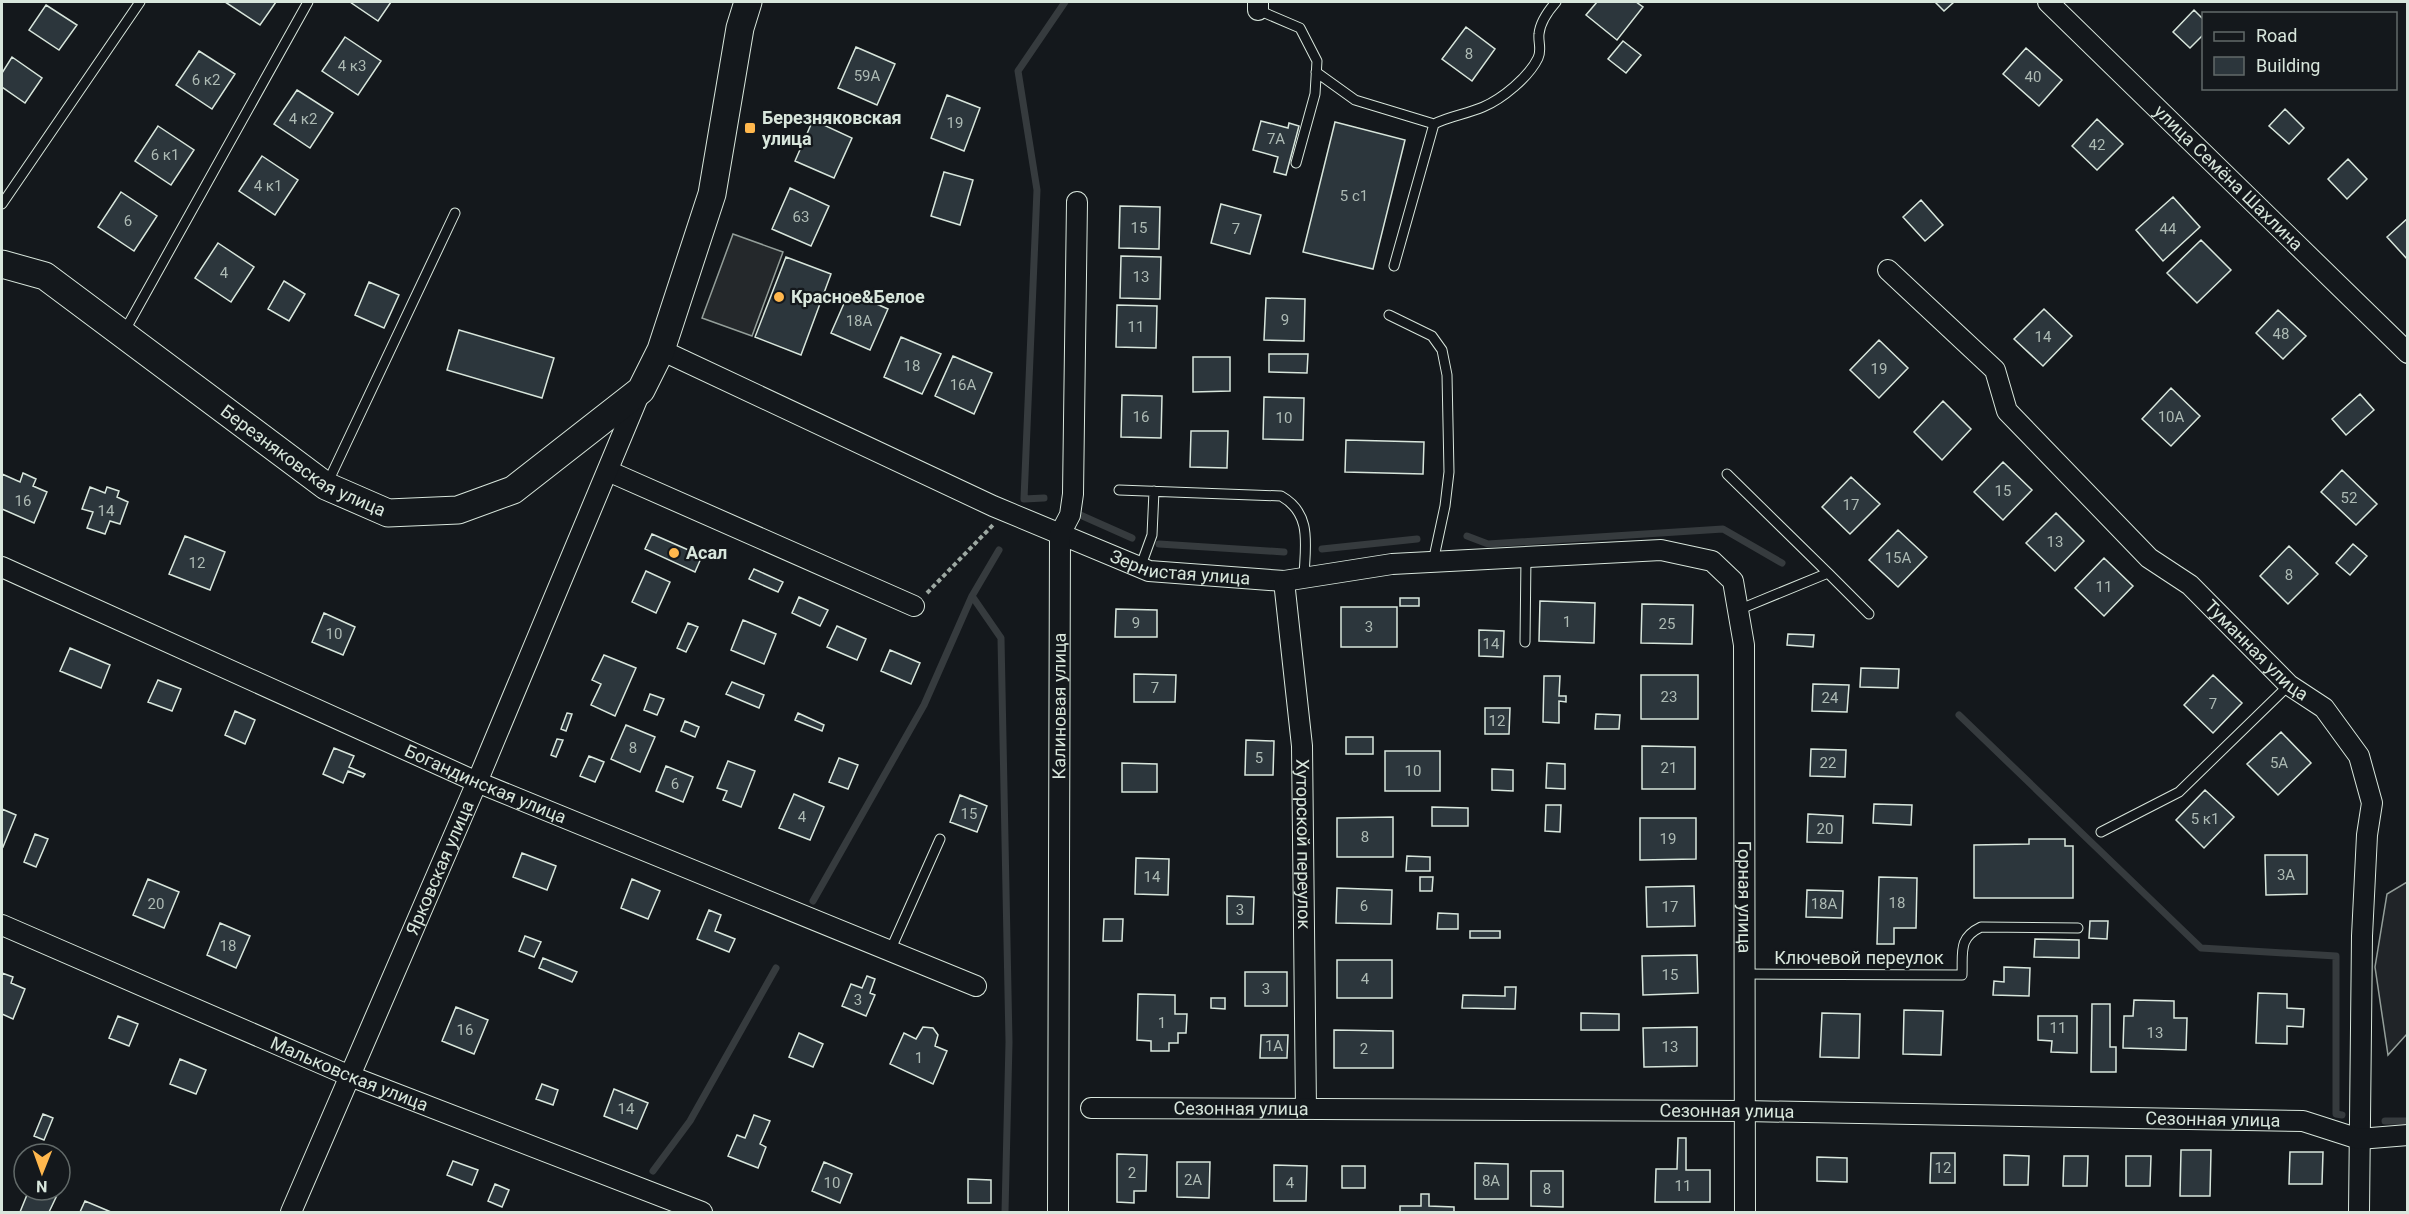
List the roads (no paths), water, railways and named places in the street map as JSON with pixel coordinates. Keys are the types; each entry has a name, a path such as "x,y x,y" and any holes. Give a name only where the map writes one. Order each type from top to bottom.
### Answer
{"street":[{"name":"Березняковская улица","path":"2,263 45,276 326,486 387,513 458,510 513,490 641,390 661,350 712,194 740,28 748,2"},
{"name":"улица Семёна Шахлина","path":"2048,2 2408,353"},
{"name":"Калиновая улица","path":"1058,1212 1060,534 1070,515 1073,494 1077,202"},
{"name":"Туманная улица","path":"1888,270 1995,370 2007,411 2086,493 2149,558 2190,585 2289,685 2324,708 2359,756 2372,803 2367,835 2362,936 2359,1212"},
{"name":"Зернистая улица","path":"661,350 1006,512 1149,572 1284,581 1392,564 1661,550 1712,561 1733,581"},
{"name":"Ярковская улица","path":"291,1212 477,782 641,390"},
{"path":"608,471 914,606"},
{"name":"Богандинская улица","path":"2,567 477,782 976,986"},
{"name":"Хуторской переулок","path":"1284,581 1302,746 1306,1109"},
{"name":"Горная улица","path":"1733,581 1744,645 1745,1212"},
{"name":"Мальковская улица","path":"2,925 350,1076 702,1212"},
{"name":"Сезонная улица","path":"1091,1108 1745,1111 2303,1122 2360,1139"},
{"path":"2360,1139 2408,1135"}],"lane":[{"path":"2,204 140,2"},
{"path":"123,334 308,2"},
{"path":"1316,72 1355,100 1434,124 1484,107 1514,88 1538,57 1539,34 1548,12 1556,2"},
{"path":"1258,6 1300,28 1317,61 1316,94 1296,163"},
{"path":"1394,266 1434,124"},
{"path":"326,486 456,213"},
{"path":"1389,315 1432,336 1443,350 1447,375 1449,472 1445,506 1433,562"},
{"path":"1727,474 1869,614"},
{"path":"1119,490 1281,496 1293,503 1302,515 1305,531 1304,577"},
{"path":"1140,568 1152,534 1154,491"},
{"path":"1525,642 1526,557"},
{"path":"1738,610 1828,573"},
{"path":"2101,832 2179,792 2289,685"},
{"path":"890,951 940,839"},
{"name":"Ключевой переулок","path":"1745,974 1962,975 1963,943 1968,933 1981,927 2078,928"}],"waterway":[{"path":"1044,498 1024,499 1037,190 1018,71 1065,2"},
{"path":"1078,514 1132,538"},
{"path":"1467,536 1488,544 1723,529 1782,563"},
{"path":"1322,549 1417,539"},
{"path":"1159,544 1284,552"},
{"path":"999,550 972,596 1001,638 1009,1042 1005,1212"},
{"path":"813,901 924,705 972,596"},
{"path":"1959,715 2201,948 2336,956 2336,1114 2342,1115"},
{"path":"653,1171 690,1121 776,968"},
{"path":"2385,1121 2408,1121"}],"place":[{"name":"Березняковская улица","path":"750,128"},
{"name":"Красное&Белое","path":"779,297"},
{"name":"Асал","path":"674,553"}]}
